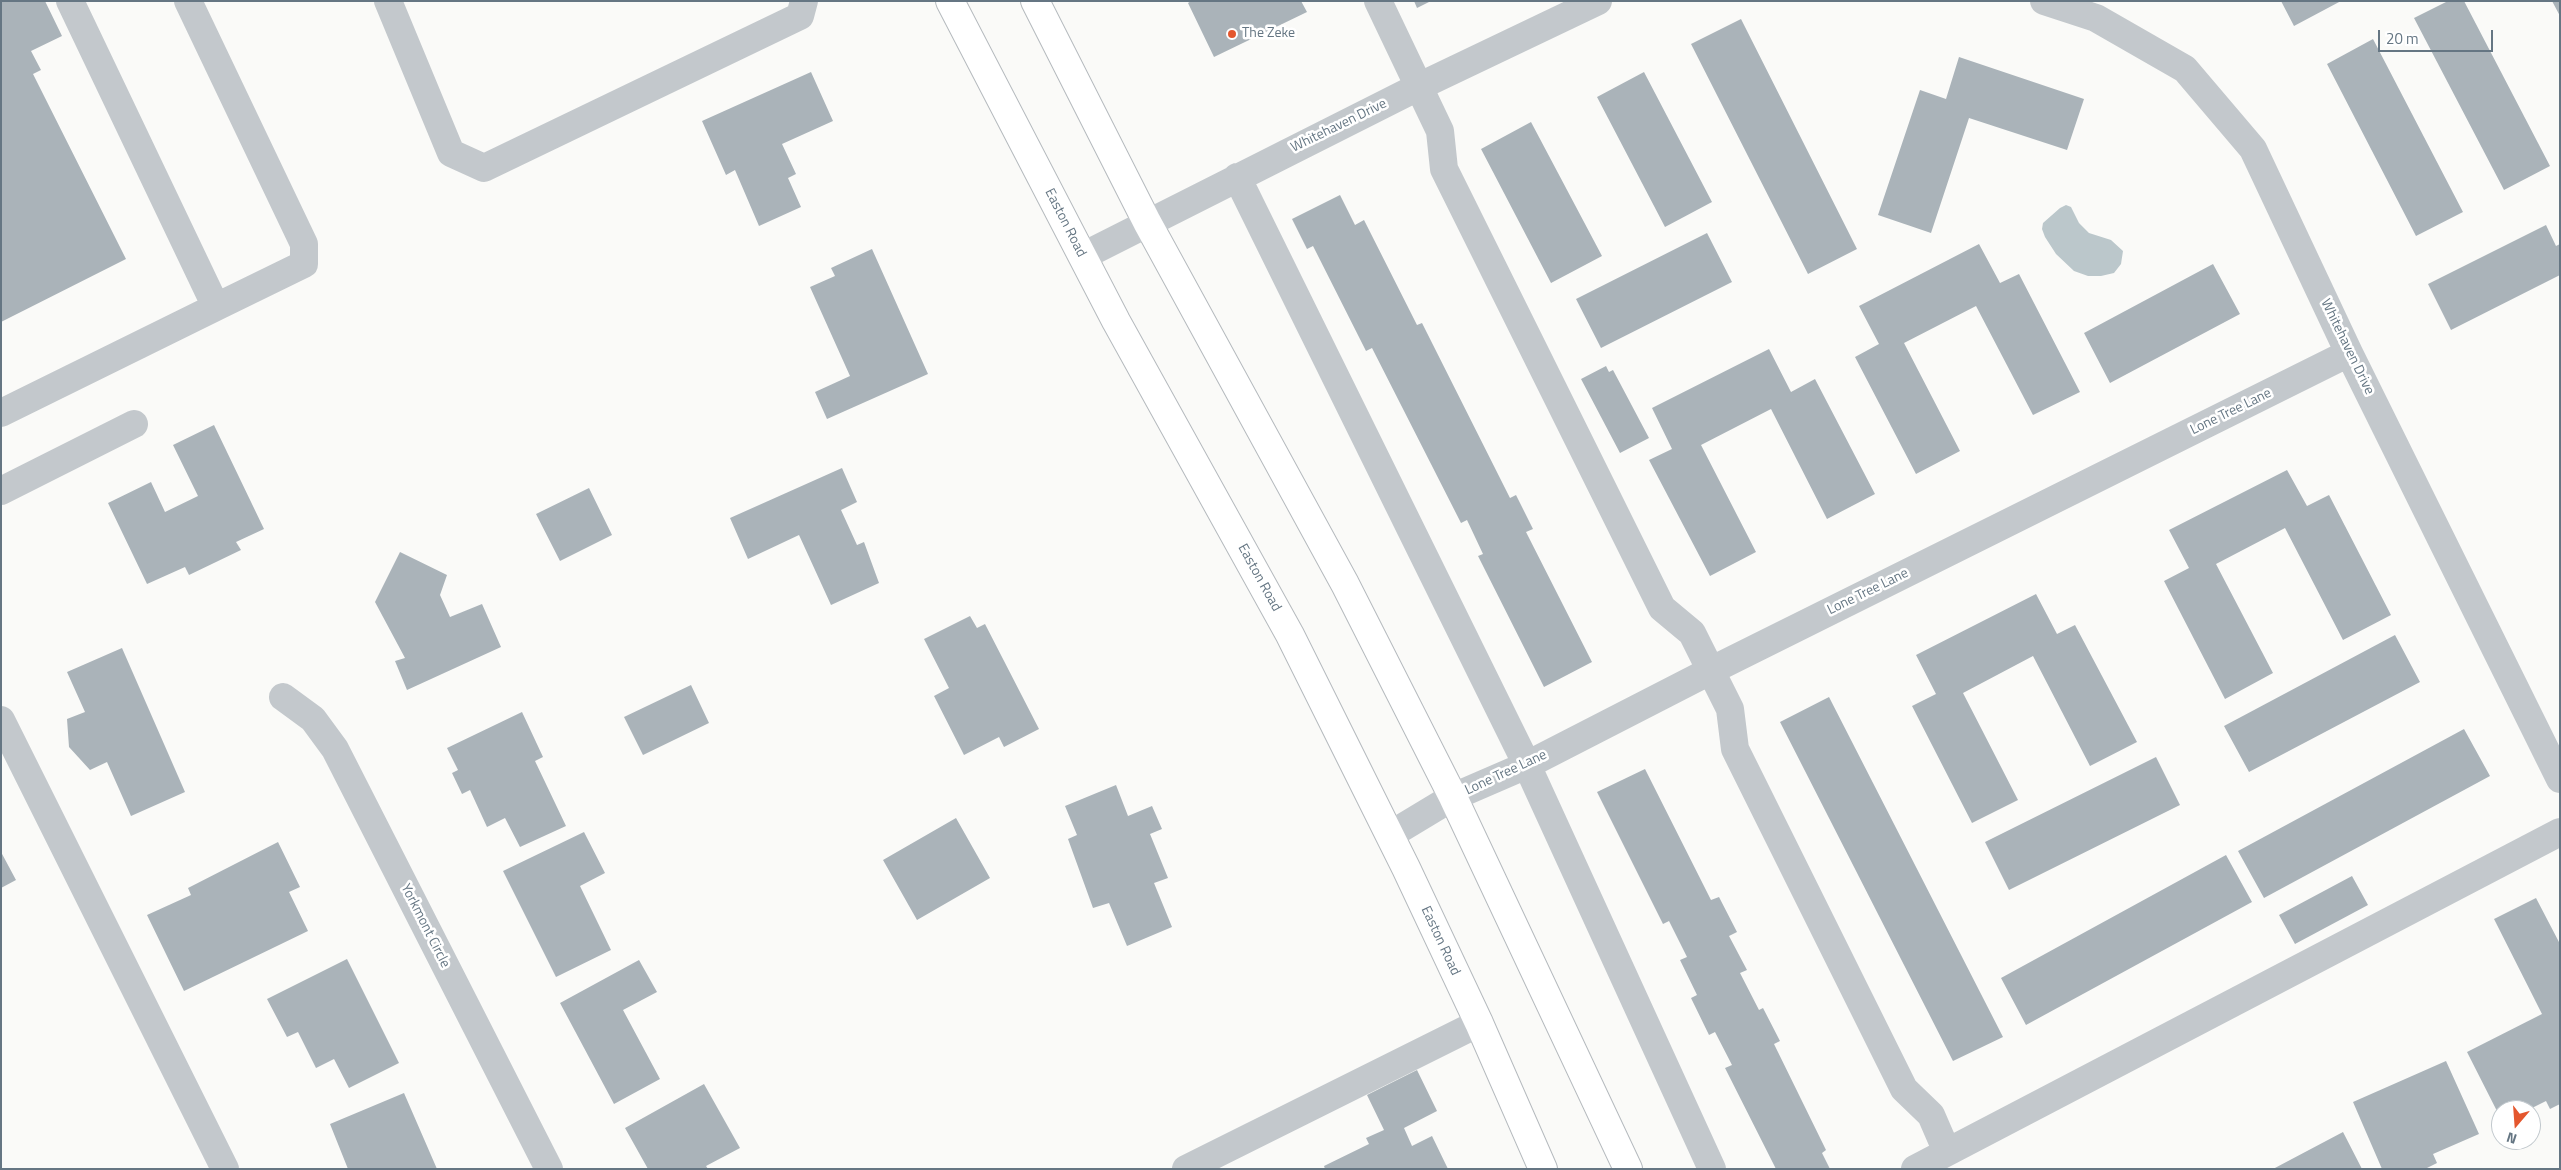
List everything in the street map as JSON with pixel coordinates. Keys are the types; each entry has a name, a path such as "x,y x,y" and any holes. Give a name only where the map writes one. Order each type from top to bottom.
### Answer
{"main road":[{"name":"Easton Road","path":"950,1 1116,321 1290,635 1390,835 1479,1022 1543,1169"},
{"path":"1034,1 1147,222 1345,584 1453,797 1628,1169"}],"street":[{"path":"70,1 216,307"},
{"path":"1,413 304,264 304,244 188,1"},
{"path":"388,1 451,152 484,168 800,16 804,1"},
{"path":"1378,1 1440,131 1444,169 1662,608 1692,633 1730,709 1735,748 1904,1089 1931,1115 1947,1152"},
{"name":"Whitehaven Drive","path":"1083,256 1147,222 1418,87 1598,1"},
{"name":"Whitehaven Drive","path":"2044,1 2099,10 2185,69 2253,149 2349,353 2560,779"},
{"path":"1237,177 1527,765 1712,1169"},
{"name":"Lone Tree Lane","path":"1390,835 1453,797 1527,765 1710,671 2349,353"},
{"path":"1,491 134,424"},
{"name":"Yorkmont Circle","path":"283,698 313,719 335,749 549,1169"},
{"path":"1,720 225,1169"},
{"path":"1915,1169 2560,832"},
{"path":"1186,1169 1479,1022"}],"shaded area":[{"path":"2066,205 2071,207 2079,223 2089,233 2111,240 2123,251 2121,264 2114,273 2088,276 2074,271 2056,254 2045,237 2042,229 2043,223"}],"building":[{"path":"1,1 45,1 62,36 31,51 41,70 33,74 126,259 1,322"},
{"name":"The Zeke","path":"1191,1 1301,1 1307,12 1214,57 1188,3"},
{"path":"1414,1 1431,1 1417,8"},
{"path":"2281,1 2341,1 2294,26"},
{"path":"2448,1 2464,1 2550,166 2504,190 2414,18"},
{"path":"2552,1 2560,1 2560,16"},
{"path":"1741,19 1857,249 1808,274 1691,44"},
{"path":"2373,39 2463,212 2416,236 2327,64"},
{"path":"1959,57 2084,99 2067,150 1969,118 1931,233 1878,215 1920,90 1946,99"},
{"path":"811,72 833,121 782,144 796,174 788,178 801,207 759,226 735,170 726,175 702,121"},
{"path":"1644,72 1712,202 1665,227 1597,97"},
{"path":"1531,122 1602,256 1551,283 1481,149"},
{"path":"1340,195 1355,225 1364,220 1417,325 1422,323 1510,498 1516,495 1533,529 1526,532 1592,662 1544,687 1478,556 1483,554 1467,520 1461,523 1372,348 1366,351 1313,246 1307,249 1292,219"},
{"path":"2546,225 2556,246 2560,244 2560,275 2451,330 2428,284"},
{"path":"1707,233 1732,282 1601,348 1576,299"},
{"path":"1979,244 2000,283 2019,274 2080,392 2033,415 1976,306 1904,343 1960,451 1916,474 1855,357 1879,344 1859,306"},
{"path":"872,249 928,374 827,419 815,392 850,376 810,287 835,276 831,268"},
{"path":"2213,264 2240,314 2110,383 2084,333"},
{"path":"1769,349 1791,392 1815,379 1875,494 1827,519 1771,409 1701,445 1756,552 1710,576 1649,460 1672,449 1652,408"},
{"path":"1606,366 1609,372 1613,370 1649,438 1620,453 1581,379"},
{"path":"214,425 264,529 236,542 241,550 189,575 185,567 147,584 108,503 151,482 165,512 198,496 173,445"},
{"path":"842,468 857,502 841,510 857,545 864,542 879,583 831,605 799,535 748,559 730,518"},
{"path":"2287,470 2307,506 2329,495 2391,615 2343,640 2285,528 2216,564 2273,673 2225,699 2164,581 2189,568 2169,530"},
{"path":"589,488 612,535 560,561 536,514"},
{"path":"400,552 447,575 440,595 450,617 482,604 501,647 407,690 395,661 405,658 375,602"},
{"path":"2036,594 2057,634 2075,625 2137,742 2090,766 2033,656 1963,693 2018,800 1972,823 1912,706 1936,694 1916,655"},
{"path":"970,616 977,628 985,624 1039,729 1004,747 999,737 964,755 934,696 949,688 924,639"},
{"path":"2395,635 2420,682 2249,772 2224,726"},
{"path":"122,648 185,792 131,816 107,762 90,770 69,747 67,719 85,712 67,672"},
{"path":"691,685 709,723 643,755 624,717"},
{"path":"1829,697 2003,1037 1953,1061 1780,722"},
{"path":"522,712 543,757 535,761 566,826 520,847 505,818 487,827 470,790 462,794 452,773 458,770 447,748"},
{"path":"2464,729 2490,776 2264,898 2238,851"},
{"path":"2156,757 2180,805 2009,890 1985,842"},
{"path":"1645,769 1711,900 1719,897 1737,932 1729,936 1747,970 1740,973 1759,1010 1763,1008 1780,1041 1774,1044 1826,1150 1822,1153 1830,1169 1776,1169 1725,1068 1732,1065 1715,1032 1709,1035 1691,998 1697,995 1680,960 1687,957 1669,921 1663,924 1597,792"},
{"path":"1116,785 1128,816 1152,806 1162,829 1150,834 1168,878 1154,883 1172,927 1127,946 1109,903 1093,908 1068,839 1077,835 1065,806"},
{"path":"956,818 990,878 917,920 883,860"},
{"path":"584,832 605,873 580,886 611,950 556,977 503,871"},
{"path":"278,842 300,887 289,892 308,931 184,991 147,915 191,895 188,888"},
{"path":"1,852 16,880 1,888"},
{"path":"2226,855 2252,902 2026,1025 2001,978"},
{"path":"2352,876 2368,905 2295,944 2279,915"},
{"path":"2536,898 2560,944 2560,1104 2550,1109 2546,1101 2541,1104 2541,1100 2491,1100 2467,1052 2542,1014 2494,919"},
{"path":"347,959 399,1063 349,1088 334,1059 316,1068 298,1032 287,1037 267,999"},
{"path":"639,960 657,992 623,1010 660,1079 614,1104 560,1003"},
{"path":"2446,1061 2479,1134 2433,1154 2437,1163 2425,1169 2382,1169 2353,1102"},
{"path":"1417,1070 1437,1111 1404,1128 1412,1146 1432,1136 1448,1169 1325,1169 1324,1166 1369,1144 1366,1138 1384,1130 1367,1095"},
{"path":"704,1084 740,1148 706,1166 708,1169 648,1169 625,1128"},
{"path":"404,1093 437,1169 348,1169 330,1124"},
{"path":"2343,1132 2362,1169 2273,1169"}],"place":[{"name":"The Zeke","path":"1232,34"}]}
